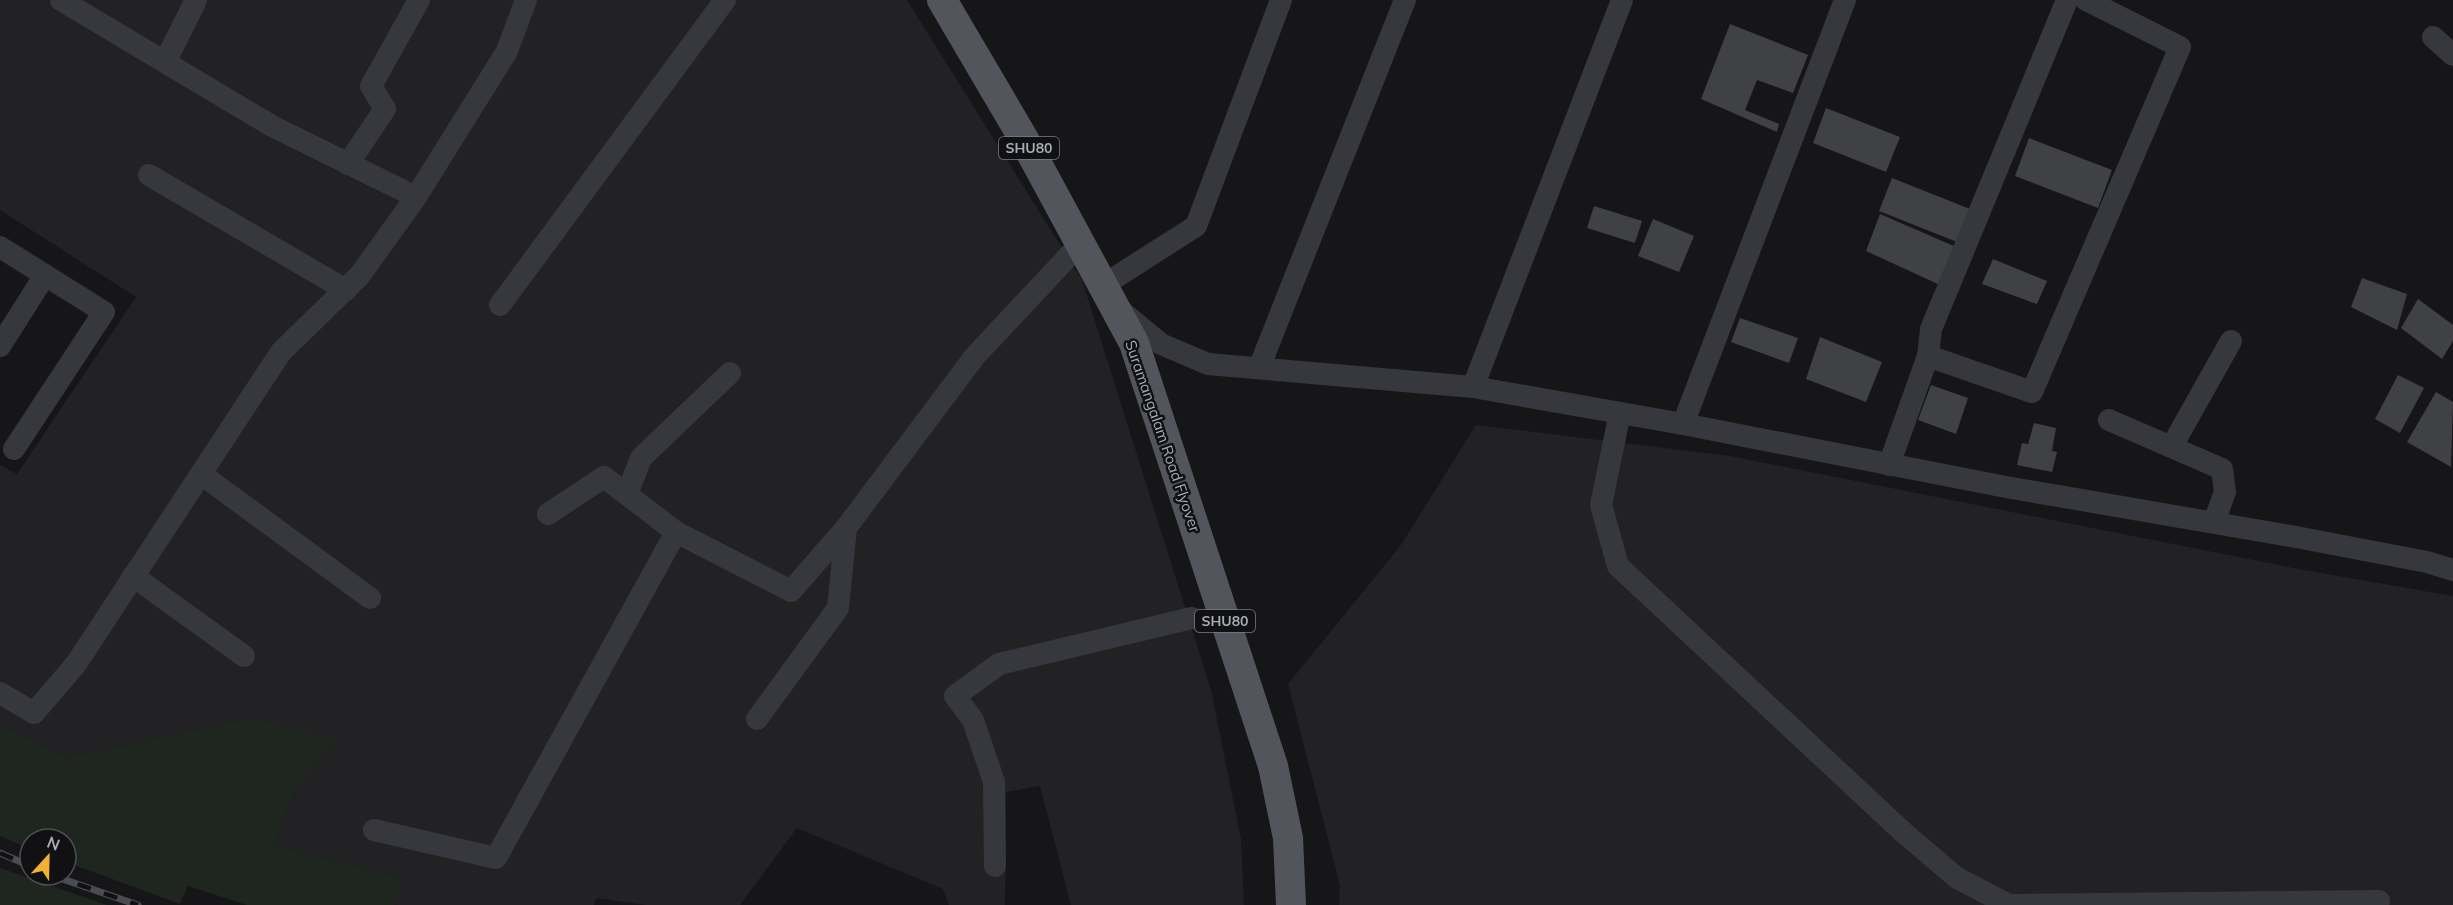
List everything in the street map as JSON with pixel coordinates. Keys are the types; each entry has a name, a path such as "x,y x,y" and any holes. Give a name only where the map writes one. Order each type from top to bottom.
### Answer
{"main road":[{"name":"SHU80","path":"942,0 1022,136 1105,293"},
{"name":"Suramangalam Road Flyover","path":"1105,293 1273,766 1288,838 1292,905"},
{"name":"Suramangalam Road Flyover","path":"1125,345 1258,770 1272,840 1276,905"}],"street":[{"path":"61,0 272,126 416,197"},
{"path":"165,62 196,0"},
{"path":"348,164 385,109 371,86 419,0"},
{"path":"0,693 34,713 76,664 281,352 360,275 416,197 507,51 526,0"},
{"path":"500,305 725,0"},
{"path":"1281,0 1196,226 1105,293 1161,344 1208,363 1473,387 1683,424 1889,465 2214,522 2427,562 2453,570"},
{"path":"1258,368 1405,0"},
{"path":"1473,387 1622,0"},
{"path":"1683,424 1845,0"},
{"path":"1889,465 1929,356 1931,329 2067,0"},
{"path":"1929,356 2032,392 2180,47 2086,0"},
{"path":"2433,37 2453,55"},
{"path":"149,175 345,290"},
{"path":"548,514 604,477 676,532 791,591 846,528 975,356 1080,244"},
{"path":"0,247 104,312 14,448"},
{"path":"0,346 45,275"},
{"path":"2172,446 2230,341"},
{"path":"627,494 641,458 730,373"},
{"path":"1620,413 1601,505 1618,566 1886,816 1957,878 2009,905 2379,902"},
{"path":"2109,420 2222,469 2225,492 2214,522"},
{"path":"201,474 370,598"},
{"path":"757,719 838,608 846,528"},
{"path":"374,830 496,858 676,532"},
{"path":"133,576 244,656"},
{"path":"995,866 994,782 973,720 955,696 999,664 1192,618"}],"shaded area":[{"path":"0,0 907,0 1082,280 1211,690 1241,839 1244,905 1071,905 1040,786 1006,792 1005,905 949,905 943,889 797,828 740,905 646,905 596,898 594,905 395,905 401,878 275,845 296,787 336,741 250,718 65,757 0,724 0,465 17,474 136,297 0,210"},
{"path":"1476,425 1730,456 2304,570 2453,596 2453,905 1339,905 1340,885 1288,684 1401,545"},
{"path":"250,718 337,740 296,787 275,845 402,878 395,905 247,905 188,886 180,904 78,866 78,827 18,827 18,844 0,836 0,724 65,757"},
{"path":"0,868 18,874 18,887 55,887 107,905 0,905"}],"building":[{"path":"1730,24 1808,55 1793,93 1757,80 1745,110 1779,124 1777,132 1701,99"},
{"path":"1826,108 1900,137 1886,172 1813,143"},
{"path":"2029,138 2112,170 2098,208 2015,176"},
{"path":"1892,178 1970,209 1957,242 1879,211"},
{"path":"1594,206 1642,221 1635,243 1587,228"},
{"path":"1880,214 1956,247 1940,285 1866,251"},
{"path":"1653,219 1694,236 1679,272 1638,256"},
{"path":"1993,259 2047,281 2037,304 1982,284"},
{"path":"2362,278 2407,294 2397,330 2351,307"},
{"path":"2418,299 2453,325 2453,341 2442,359 2401,328"},
{"path":"1740,318 1798,338 1789,363 1731,342"},
{"path":"1820,337 1882,362 1866,402 1806,379"},
{"path":"2398,375 2424,388 2400,433 2375,419"},
{"path":"1931,385 1968,398 1956,434 1918,420"},
{"path":"2436,392 2453,402 2451,467 2407,442"},
{"path":"2034,423 2056,428 2052,451 2057,452 2052,472 2017,465 2022,443 2028,444"}],"railway":[{"path":"0,853 18,861"},
{"path":"78,884 138,905"}]}
